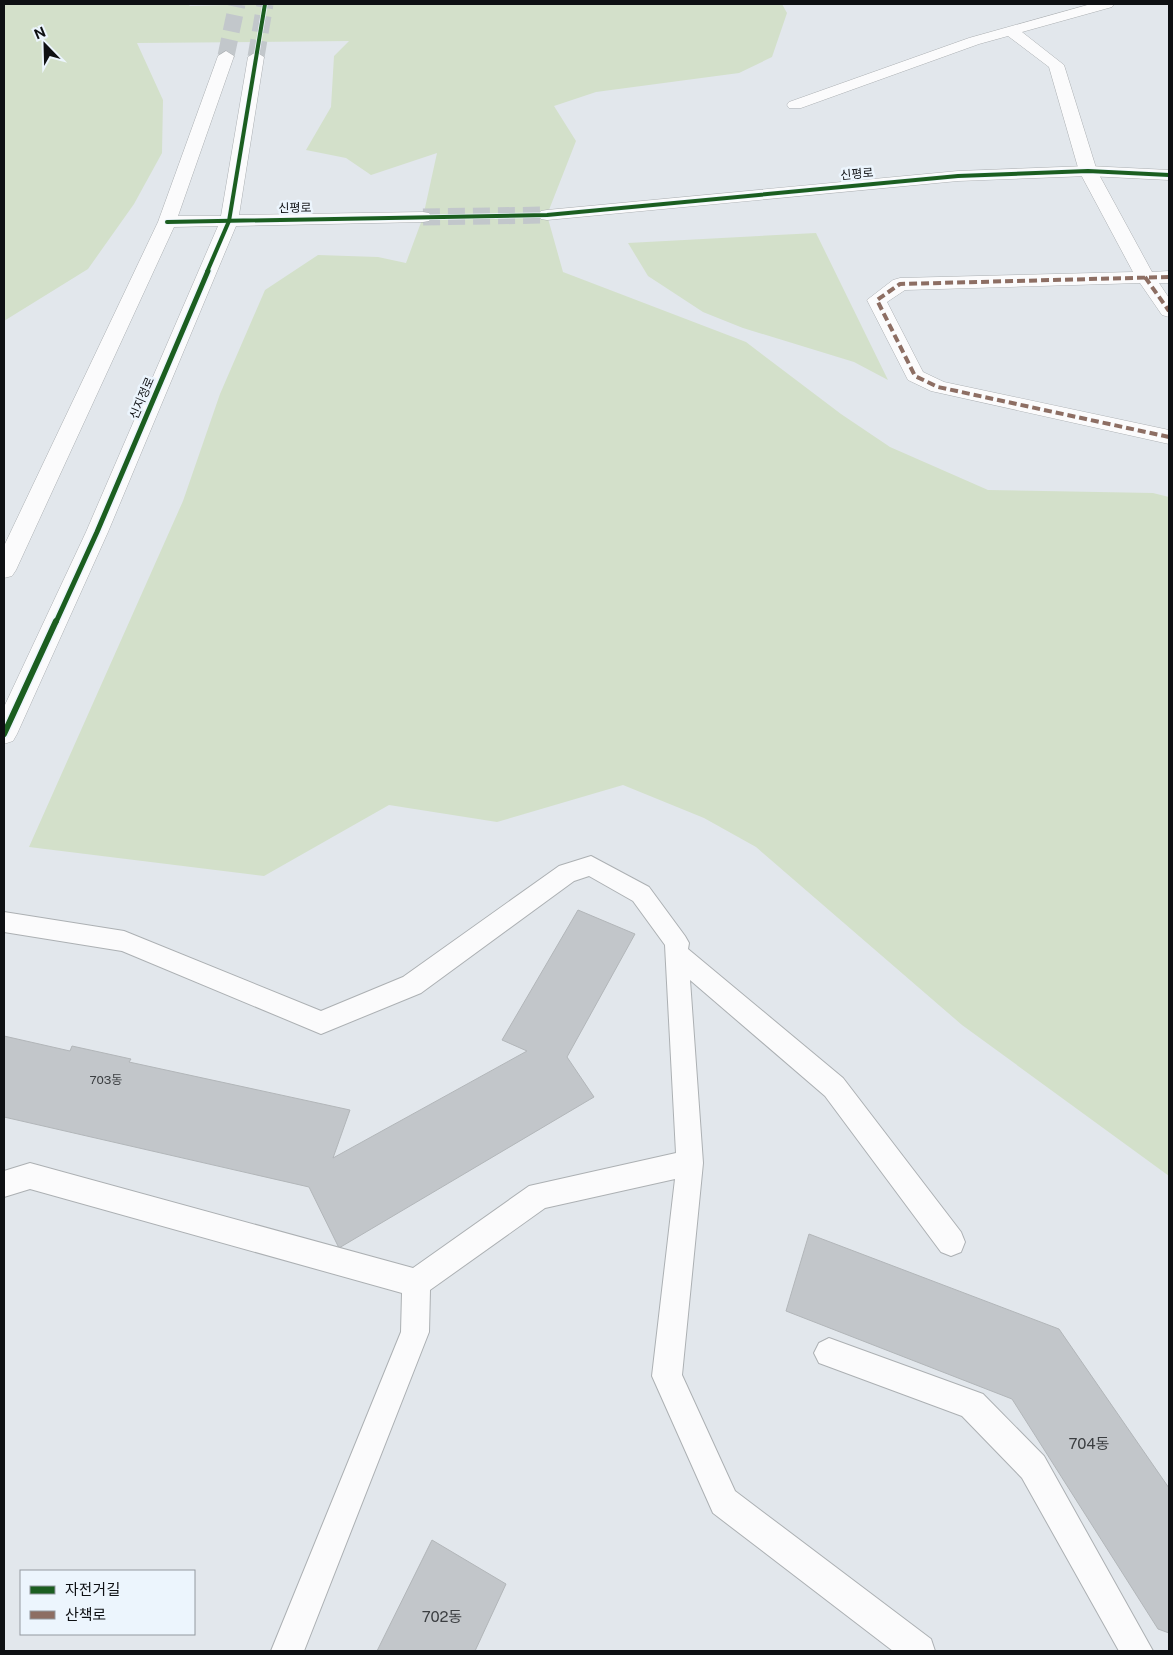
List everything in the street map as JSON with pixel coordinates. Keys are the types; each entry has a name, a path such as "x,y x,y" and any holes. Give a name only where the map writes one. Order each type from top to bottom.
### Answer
{"street":[{"path":"795,105 1008,30 1106,4"},
{"path":"1008,30 1056,65 1088,171 1145,277 1169,311"},
{"path":"4,570 168,222 226,56"},
{"name":"신지정로","path":"4,734 97,532 229,220 256,57"},
{"name":"신평로","path":"547,215 958,176 1088,171 1169,175"},
{"name":"신평로","path":"168,222 424,217"},
{"path":"1169,278 1145,277 900,284 877,300 915,376 938,387 1169,437"}],"lane":[{"path":"4,922 124,941 321,1023 412,985 568,873 591,866 641,894 677,943 676,953 690,1163 667,1376 724,1502 919,1651"},
{"path":"676,953 834,1087 951,1242"},
{"path":"416,1283 539,1196 690,1163"},
{"path":"4,1184 30,1176 416,1283"},
{"path":"288,1651 415,1332 416,1283"},
{"path":"829,1353 972,1405 1033,1467 1137,1651"}],"green space":[{"path":"4,4 188,4 190,6 263,4 782,4 787,13 772,57 739,73 596,92 554,106 576,141 547,215 563,272 746,342 841,414 890,447 988,490 1153,493 1169,497 1169,1176 962,1025 756,847 704,818 623,785 497,822 389,805 264,876 29,847 183,501 220,394 265,290 318,255 378,257 406,263 423,217 437,153 371,175 346,158 306,150 331,107 334,56 349,41 137,43 163,100 162,153 134,204 88,269 4,321"},
{"path":"816,233 888,380 854,362 743,328 703,312 648,276 628,243"}],"building":[{"path":"578,910 635,934 567,1057 594,1097 339,1248 309,1187 4,1117 4,1036 70,1051 72,1046 131,1059 129,1062 350,1110 333,1158 527,1051 502,1040"},
{"path":"809,1234 1059,1329 1169,1488 1169,1633 1158,1629 1012,1399 786,1311"},
{"path":"432,1540 506,1584 475,1651 377,1651"}],"tunnel":[{"path":"226,56 237,4"},
{"path":"256,57 265,4"},
{"path":"423,217 547,215"}],"marked path":[{"path":"1145,277 1169,311"},
{"path":"1169,277 900,284 877,300 915,376 938,387 1169,437"}],"cycle path":[{"path":"4,734 97,532 229,221 265,4"},
{"path":"167,222 547,215 958,176 1088,171 1169,175"}]}
